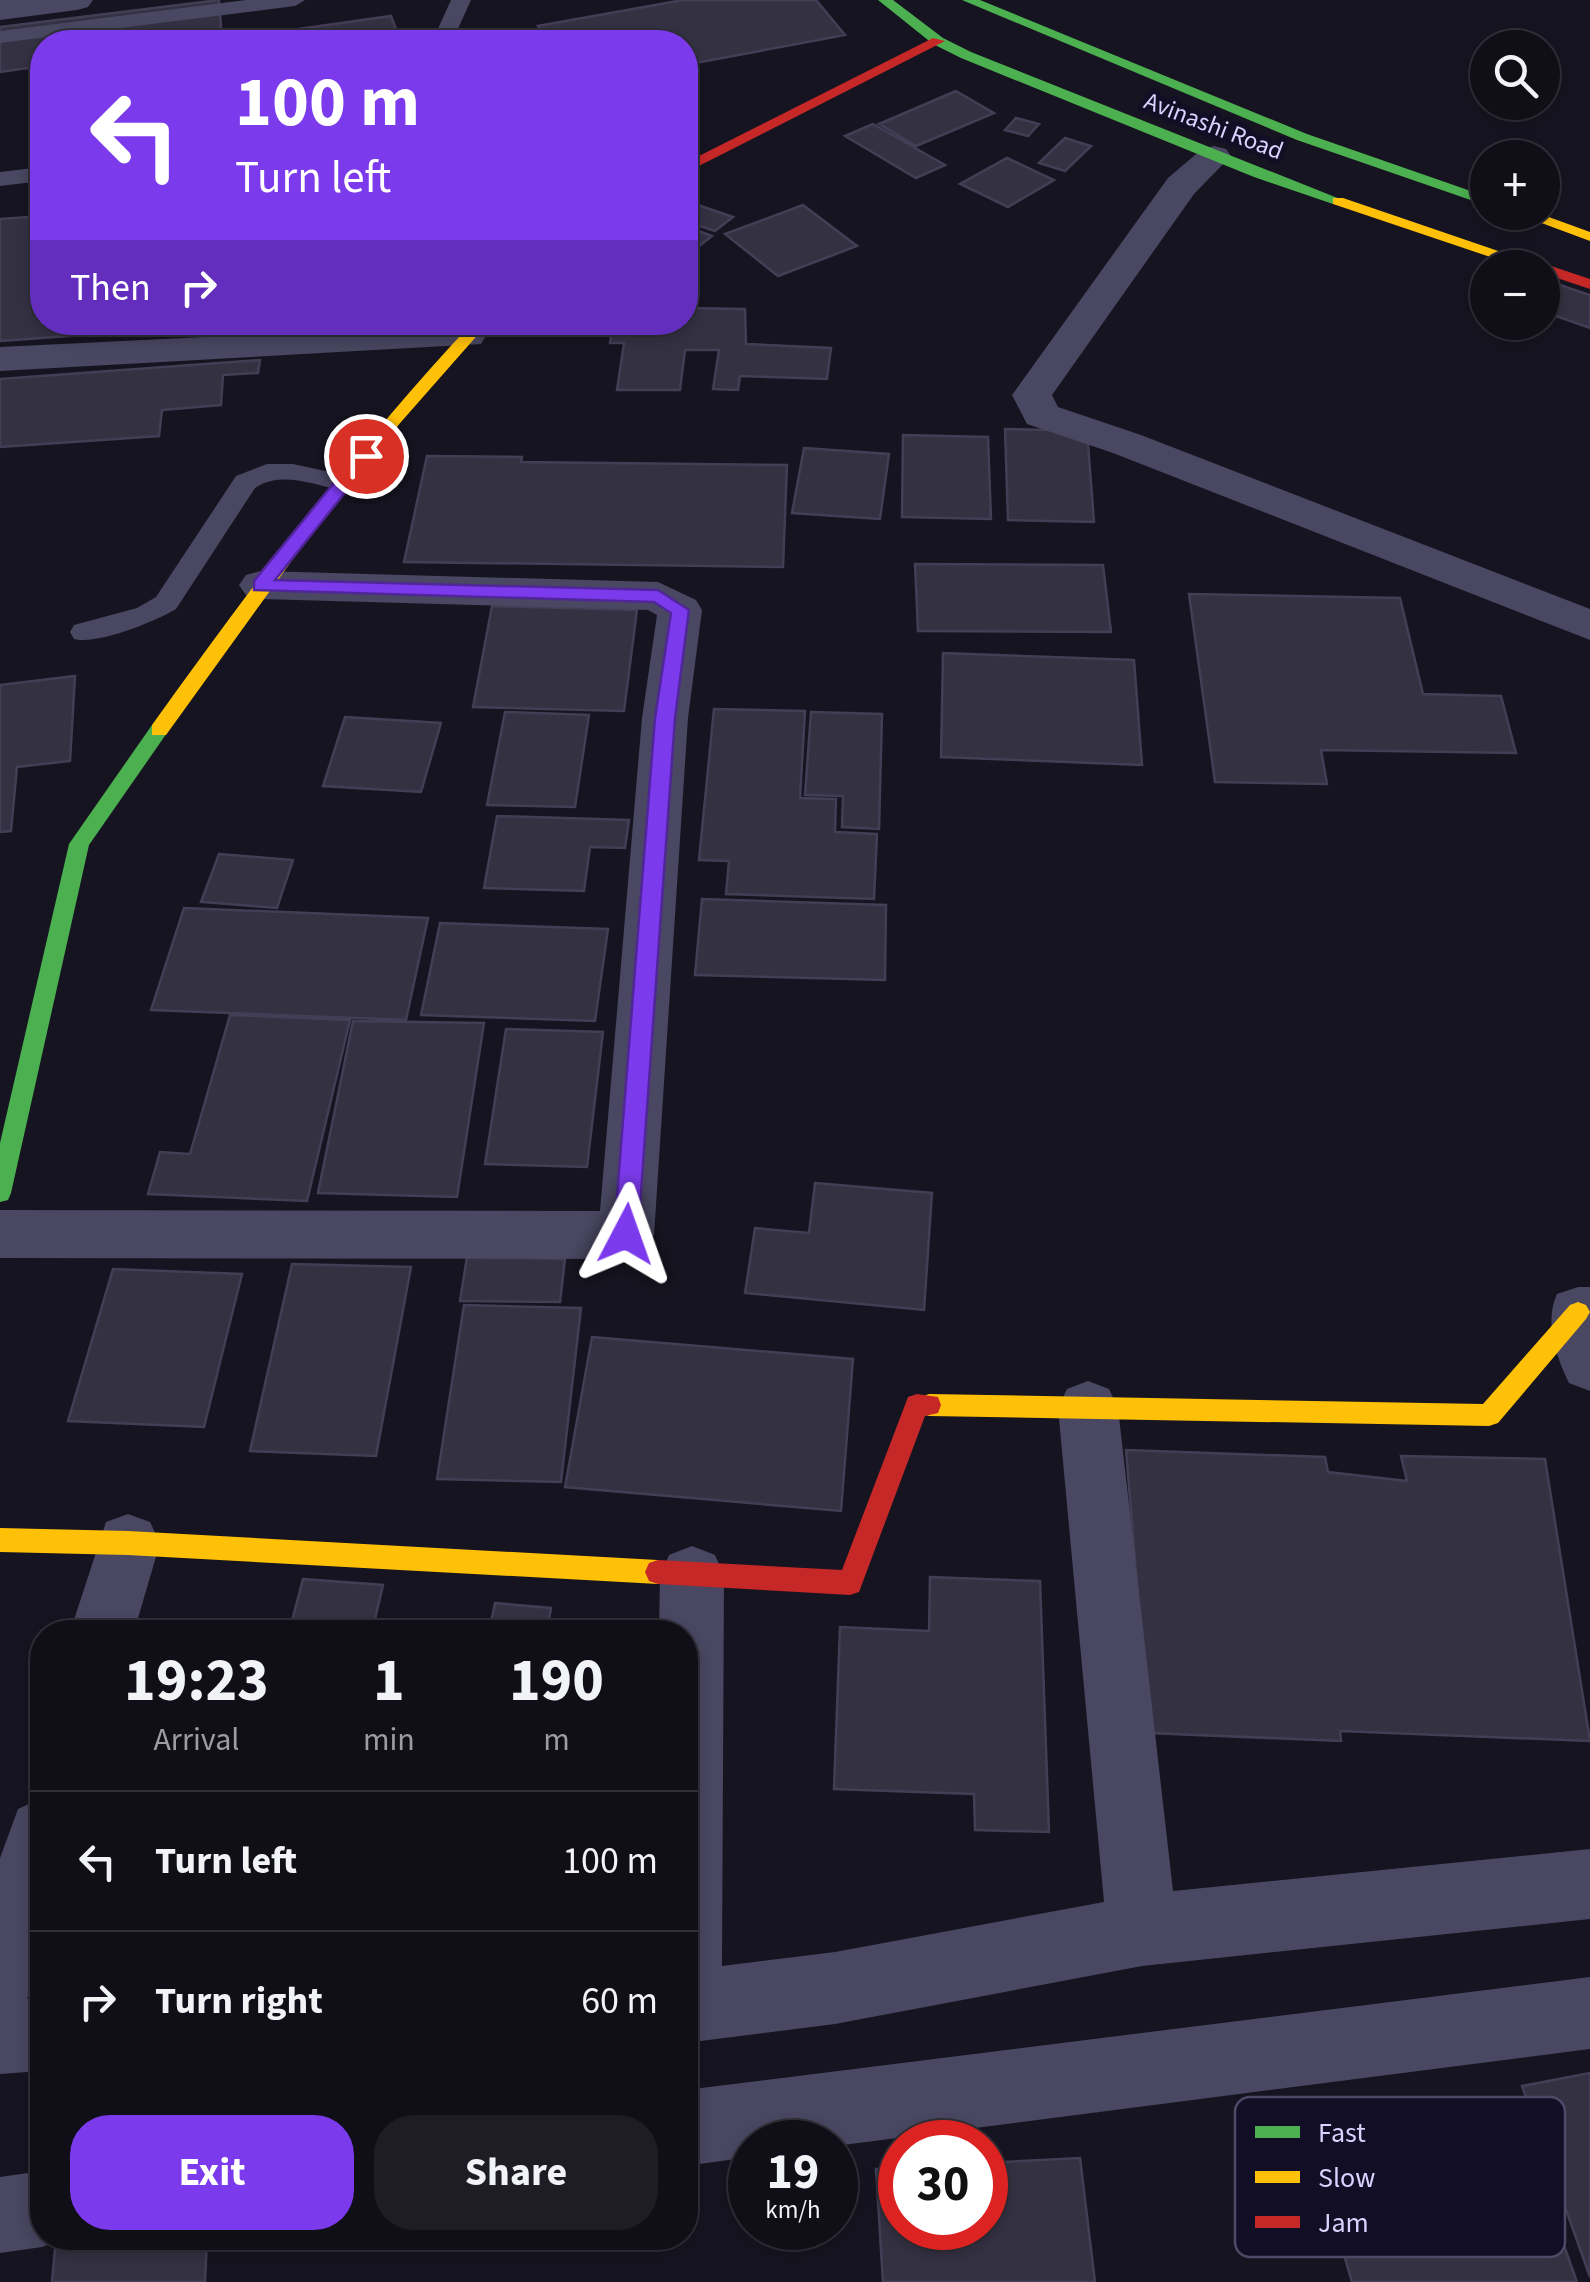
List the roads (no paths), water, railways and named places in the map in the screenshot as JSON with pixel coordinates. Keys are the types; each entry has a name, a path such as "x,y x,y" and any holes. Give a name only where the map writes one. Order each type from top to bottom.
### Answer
{"street":[{"path":"0,10 77,0"},
{"name":"Avinashi Road","path":"885,0 938,42 1214,156 1488,250"},
{"name":"Avinashi Road","path":"970,0 1302,138 1470,196"},
{"path":"698,162 938,42"},
{"path":"1214,156 1181,186 1032,395 1040,415 1127,444 1590,625"},
{"path":"1560,227 1590,237"},
{"name":"Avinashi Road","path":"1560,274 1590,284"},
{"path":"0,359 380,335"},
{"path":"0,1193 79,844 261,586 470,335"},
{"path":"0,1234 626,1234 665,718 680,610 658,596 261,586"},
{"path":"0,1540 850,1583 917,1404 1489,1414 1586,1330"},
{"path":"1088,1408 1142,1930"},
{"path":"106,1620 128,1544"},
{"path":"691,1620 692,1576"},
{"path":"0,1977 30,1874"},
{"path":"698,2005 835,1988 1142,1930 1590,1884"},
{"path":"698,2126 1590,2013"},
{"path":"0,2037 30,2036"},
{"path":"0,2215 30,2211"}],"lane":[{"path":"56,30 294,0"},
{"path":"447,30 461,0"},
{"path":"0,37 30,33"},
{"path":"0,179 30,175"},
{"path":"84,632 147,614 166,603 245,482 256,472 269,470 344,482"}]}
